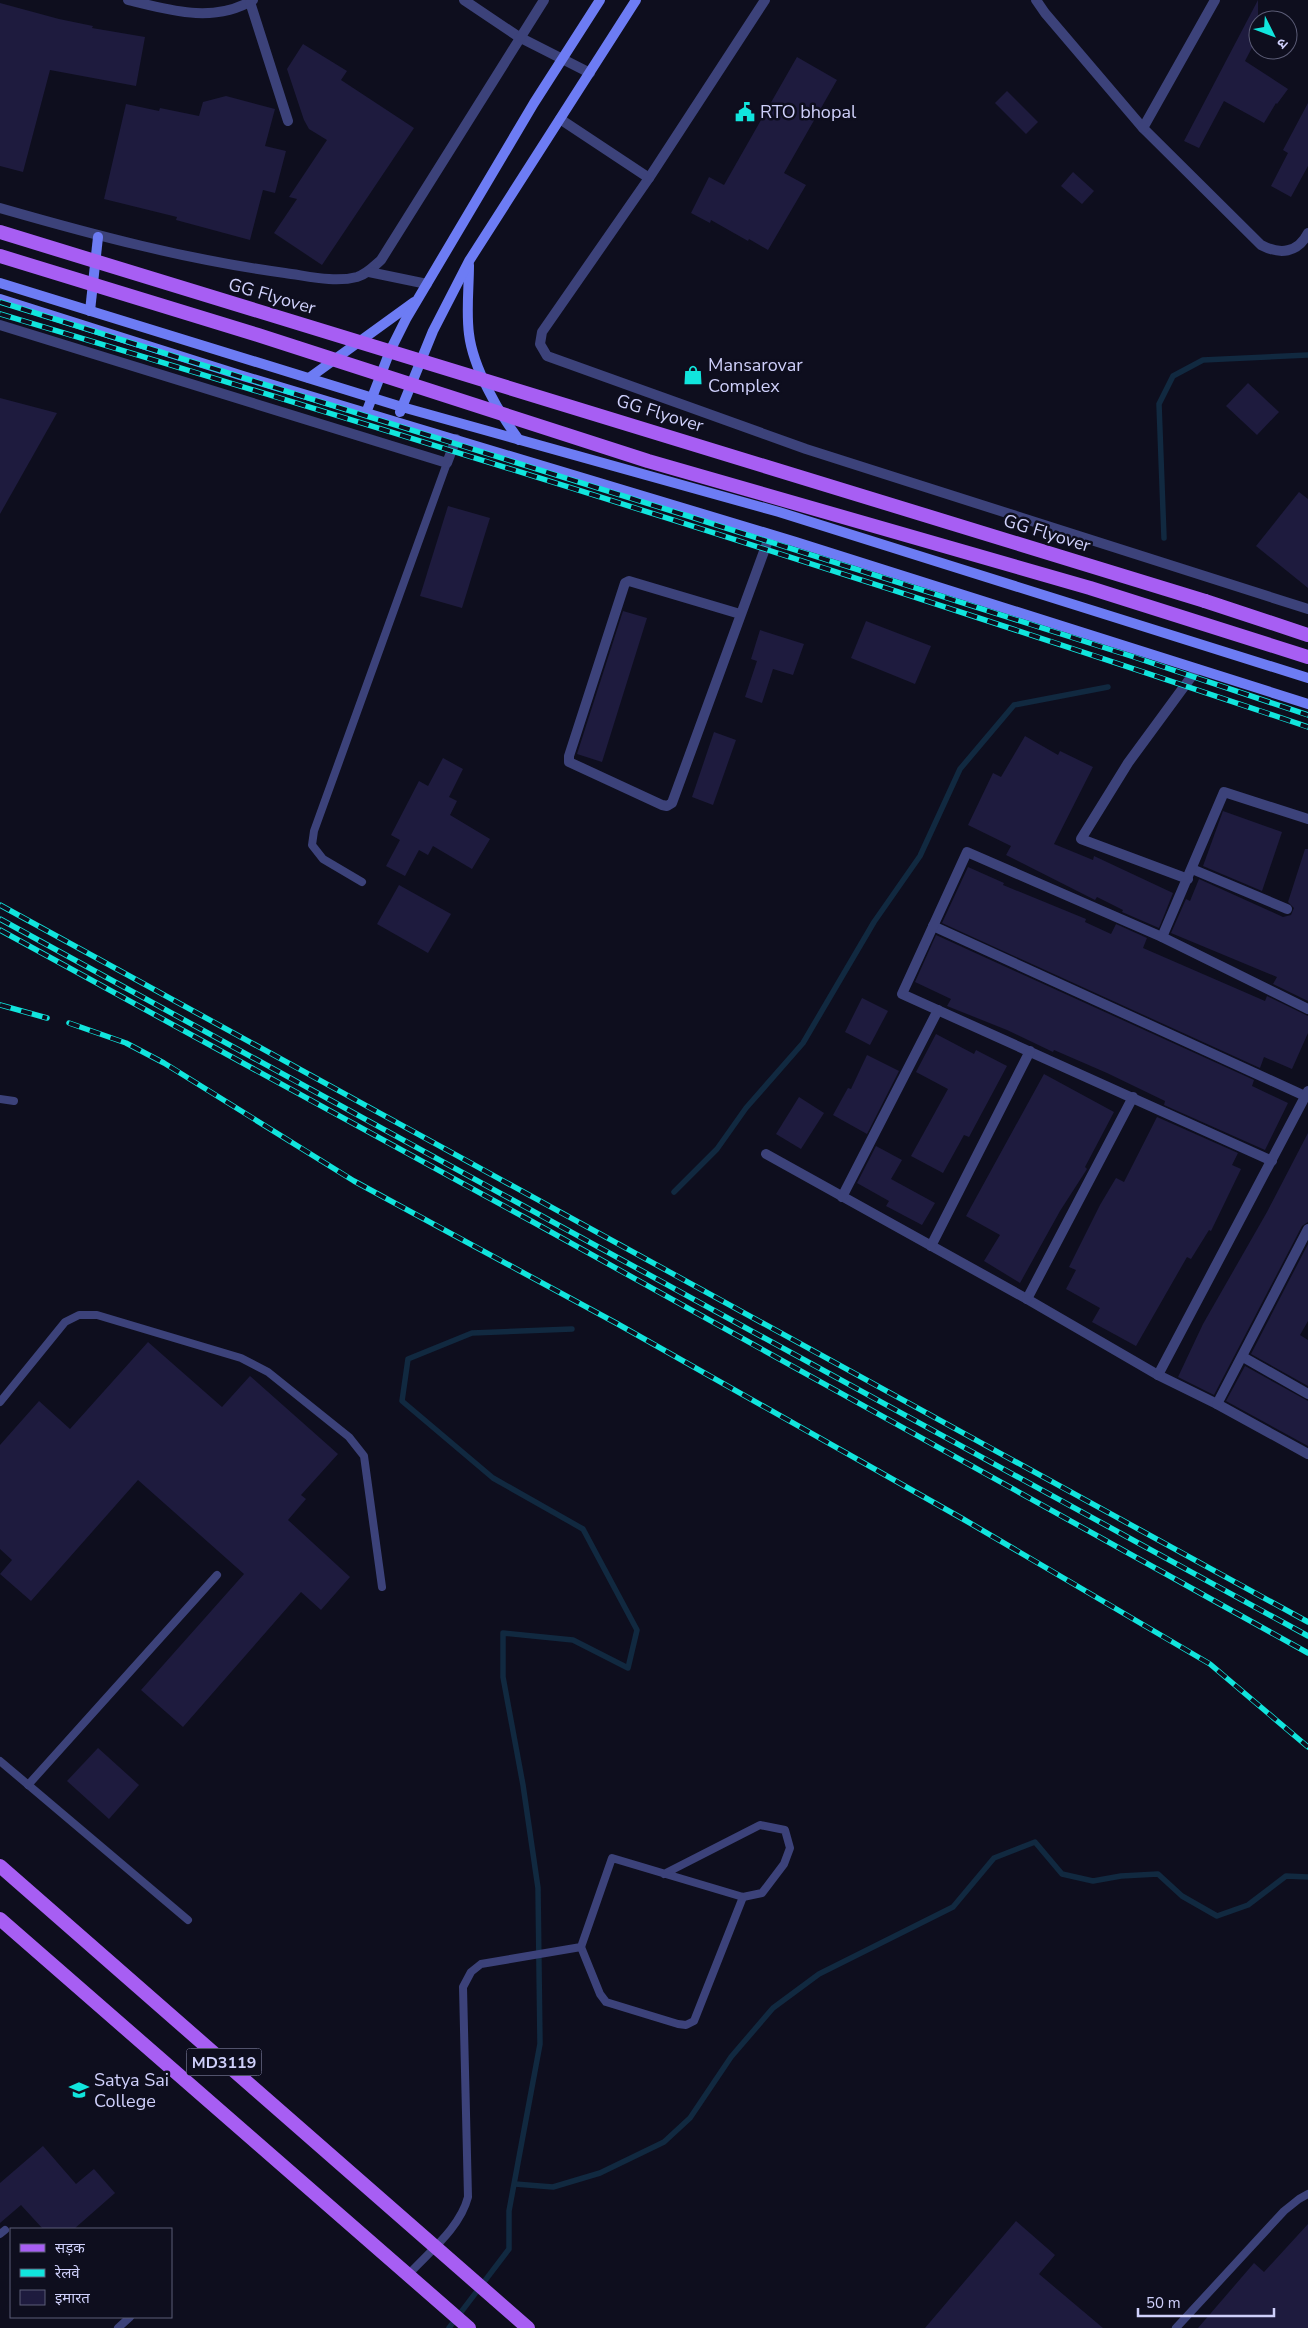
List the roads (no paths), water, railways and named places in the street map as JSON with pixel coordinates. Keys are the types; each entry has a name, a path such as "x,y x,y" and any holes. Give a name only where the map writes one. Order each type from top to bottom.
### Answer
{"main road":[{"path":"366,413 390,351 418,298 562,59 600,0"},
{"path":"396,422 433,331 470,261 636,0"},
{"name":"GG Flyover","path":"0,232 158,282 494,382 1204,601 1308,635"},
{"path":"90,310 98,237"},
{"path":"0,256 267,337 648,461 1090,588 1308,657"},
{"path":"470,261 469,334 479,369 509,426 520,440"},
{"path":"0,283 402,407 779,512 1308,678"},
{"path":"310,378 418,298"},
{"path":"0,299 366,413 770,535 1308,704"},
{"name":"MD3119","path":"0,1866 528,2327"},
{"name":"MD3119","path":"0,1919 469,2328"}],"street":[{"path":"128,0 182,13 207,14 226,11 252,1 288,121"},
{"path":"464,0 519,37 590,73"},
{"path":"0,208 98,237 253,268 337,280 357,277 369,272 381,260 519,37 544,0"},
{"path":"765,0 649,178 542,332 540,344 547,356 806,448 1308,609"},
{"path":"1036,0 1142,128 1261,244 1271,250 1286,252 1298,247 1308,233"},
{"path":"1142,128 1215,0"},
{"path":"560,119 649,178"},
{"path":"369,272 427,284"},
{"path":"0,325 448,463 456,439"},
{"path":"740,614 629,581 625,582 569,756 569,762 662,805 668,806 672,803 770,535"},
{"path":"1188,879 1081,839 1128,763 1198,669"},
{"path":"1162,937 1224,792 1308,819"},
{"path":"1272,1161 902,994 967,852 1162,937 1308,1008"},
{"path":"1192,869 1287,910"},
{"path":"933,926 1306,1099 1158,1375"},
{"path":"842,1197 938,1010"},
{"path":"931,1246 1030,1052"},
{"path":"1027,1298 1133,1097"},
{"path":"766,1154 1027,1298 1158,1375 1217,1404 1308,1454"},
{"path":"1217,1404 1308,1229"},
{"path":"1243,1357 1308,1394"}],"lane":[{"path":"362,882 316,853 312,845 314,831 448,463"},
{"path":"0,1098 14,1100"},
{"path":"0,1402 65,1322 78,1315 97,1315 242,1358 268,1372 349,1437 364,1456 382,1586"},
{"path":"28,1785 218,1575"},
{"path":"0,1761 188,1920"},
{"path":"664,1874 760,1825 785,1830 790,1848 784,1864 762,1893 743,1898 664,1874 612,1858 581,1947 600,1994 606,2002 678,2024 686,2025 694,2021 743,1898"},
{"path":"410,2277 457,2222 464,2210 468,2197 464,1986 471,1972 481,1964 581,1947"},
{"path":"1176,2328 1284,2211 1299,2198 1308,2194"},
{"path":"118,2328 129,2318"}],"waterway":[{"path":"1164,538 1159,404 1173,376 1203,360 1308,355"},
{"path":"674,1192 717,1149 746,1108 803,1043 874,922 920,856 960,769 1014,705 1108,687"},
{"path":"449,2328 509,2249 509,2211 540,2044 538,1888 523,1785 503,1677 503,1633 573,1640 628,1668 637,1630 583,1529 493,1478 402,1401 408,1359 472,1333 572,1329"},
{"path":"515,2184 553,2187 600,2173 664,2142 690,2118 731,2057 773,2008 819,1974 953,1907 994,1858 1035,1842 1062,1874 1093,1881 1121,1876 1158,1874 1182,1896 1217,1916 1248,1905 1286,1876 1308,1877"}],"railway":[{"path":"0,302 688,516 1134,657 1308,715"},
{"path":"0,314 656,514 983,619 1308,727"},
{"path":"0,905 1308,1622"},
{"path":"0,919 1308,1636"},
{"path":"0,930 533,1222 1308,1653"},
{"path":"0,1005 47,1018"},
{"path":"69,1023 126,1043 164,1063 354,1181 616,1323 963,1519 1210,1664 1308,1747"}],"place":[{"name":"RTO bhopal","path":"745,112"},
{"name":"Mansarovar Complex","path":"693,375"},
{"name":"Satya Sai College","path":"79,2090"}]}
